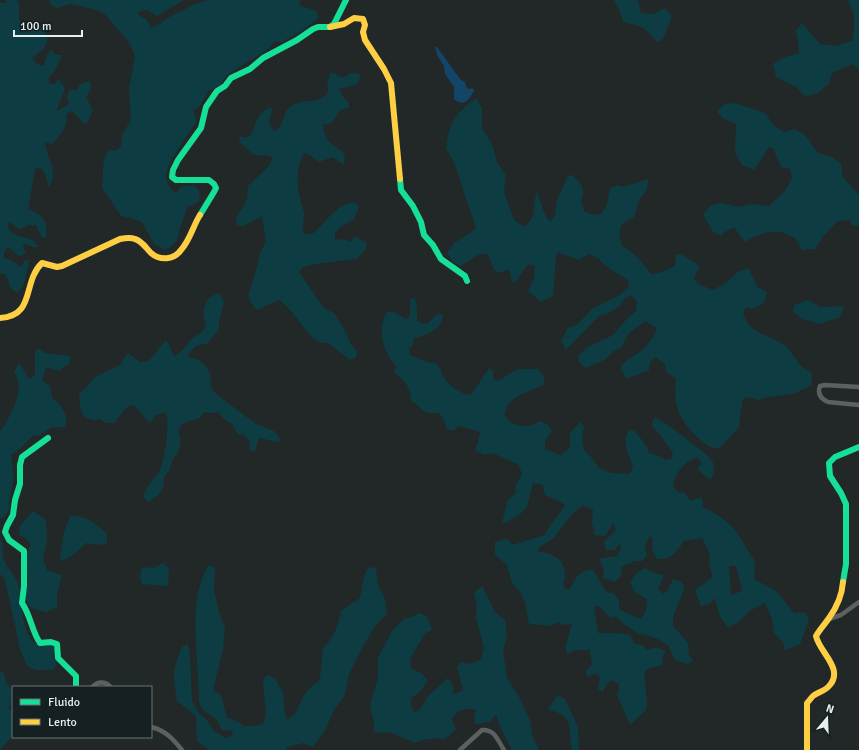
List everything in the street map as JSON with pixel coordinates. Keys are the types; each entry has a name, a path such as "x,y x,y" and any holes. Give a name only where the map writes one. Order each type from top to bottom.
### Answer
{"street":[{"path":"330,27 334,24 346,0"},
{"path":"0,318 12,316 25,306 33,273 36,267 42,263 57,267 62,266 120,238 128,237 136,238 152,253 161,258 171,258 179,253 200,214 214,196 216,188 209,180 176,180 172,177 173,170 178,160 201,128 206,107 210,98 225,86 232,78 250,69 263,58 297,40 313,29 318,27 342,25 355,17 363,19 365,25 363,32 365,40 384,69 391,83 400,168 400,183 404,195 413,206 421,222 424,235 433,245 441,259 465,276 467,281"},
{"path":"859,386 820,386 819,394 828,402 859,405"},
{"path":"48,438 22,457 20,462 20,483 15,500 14,512 6,530 6,534 8,539 24,551 24,586 22,603 28,612 37,639 40,643 45,644 51,642 57,644 58,658 76,676 76,686"},
{"path":"807,750 807,703 810,699 829,686 833,680 834,672 830,659 817,641 816,636 838,602 845,577 846,509 844,497 831,480 828,470 829,463 835,457 859,447"},
{"path":"829,618 842,615 859,602"},
{"path":"93,686 96,683 102,682 111,686"},
{"path":"152,727 160,729 172,737 182,750"},
{"path":"460,750 482,730 487,730 494,734 504,750"}],"shaded area":[{"path":"5,0 17,0 19,4 19,21 24,26 28,29 33,29 39,26 47,35 48,39 45,47 32,58 37,64 44,66 47,55 51,50 56,55 62,55 55,71 48,78 50,84 55,84 58,79 65,87 57,111 69,104 67,97 69,90 77,90 80,84 90,81 91,89 86,97 93,110 86,125 72,111 66,114 67,119 65,127 60,134 52,144 45,142 53,169 52,181 49,188 46,176 41,168 35,169 28,209 37,213 43,218 46,226 46,237 42,238 36,225 28,225 19,229 7,222 12,233 31,239 38,247 24,244 23,247 26,253 20,256 8,247 4,252 4,258 11,260 21,267 24,261 29,260 25,280 22,288 17,293 11,288 6,275 0,273 0,3 6,3"},
{"path":"49,0 184,0 157,16 147,10 138,12 139,15 147,20 151,28 194,4 209,0 300,0 299,5 316,11 319,18 282,42 275,41 267,50 228,74 220,85 208,91 200,106 193,111 197,122 173,158 167,170 166,176 170,188 176,193 181,187 194,185 200,191 199,202 187,207 178,238 174,244 165,250 154,244 142,222 121,216 102,187 104,159 109,150 116,151 121,146 122,135 131,120 129,89 135,56 130,44 106,15 97,10 70,4 58,8 51,5"},
{"path":"614,0 638,0 641,13 654,14 665,8 672,16 663,39 657,42 643,28 623,22 619,9"},
{"path":"847,0 859,0 859,69 852,64 832,73 829,84 816,94 805,96 796,87 776,77 773,64 785,57 799,53 796,31 802,23 820,44 835,46 852,41 854,31 853,14"},
{"path":"435,47 437,47 460,79 465,82 466,87 469,89 473,88 474,91 468,100 463,103 454,99 454,87 445,74 444,66 437,55"},
{"path":"331,72 343,78 352,73 356,73 361,76 357,84 339,89 349,103 349,108 340,110 332,123 323,125 325,135 329,142 343,152 345,159 344,165 332,157 319,162 310,155 304,153 301,159 298,171 298,184 304,213 303,231 304,234 312,234 343,205 356,203 359,207 354,219 339,228 335,234 335,240 344,239 350,242 355,236 367,243 366,249 356,259 315,264 303,267 299,272 325,309 334,313 347,334 350,343 357,351 356,357 350,360 328,343 322,343 311,336 293,313 280,300 257,310 251,303 248,296 260,253 266,241 262,216 244,226 237,225 236,217 247,199 248,186 268,167 273,158 252,153 239,142 240,136 245,138 251,135 262,112 271,107 272,110 269,122 274,132 282,124 285,112 292,106 298,103 318,100 326,94 329,89 327,84"},
{"path":"476,98 482,108 482,128 492,144 497,162 506,176 504,192 514,220 524,227 529,223 532,219 537,192 547,219 550,222 555,215 557,200 568,176 573,175 582,186 583,193 581,201 584,211 593,215 601,214 606,207 610,188 618,185 624,187 648,179 647,189 639,200 634,217 621,225 619,236 622,246 638,258 651,274 662,272 675,266 676,255 681,254 700,266 694,278 698,284 713,290 726,283 738,272 748,268 757,287 767,292 764,303 752,309 746,307 743,314 746,321 755,330 785,346 800,365 811,372 812,385 793,394 768,397 758,400 749,397 743,399 739,427 720,448 712,447 701,441 696,436 680,415 675,391 676,379 666,371 665,364 655,357 650,362 649,370 627,379 620,368 626,361 645,347 651,340 657,328 645,321 629,333 621,348 614,351 604,360 586,368 579,362 578,357 586,348 613,335 636,311 637,302 631,295 623,300 620,306 605,315 600,315 566,350 561,341 568,328 578,324 592,309 620,295 629,286 628,280 607,267 598,258 589,254 579,260 558,252 556,257 553,296 541,302 528,291 534,279 535,266 528,264 517,280 512,283 510,271 507,270 499,273 494,270 488,254 479,254 461,266 452,261 447,253 454,243 476,229 456,167 446,149 447,140 454,119"},
{"path":"735,103 765,113 774,126 784,132 795,129 805,135 818,153 832,157 841,164 843,177 859,195 859,225 853,226 849,220 838,221 822,238 815,249 802,250 795,238 780,232 762,234 745,242 734,227 723,233 721,236 713,232 703,214 711,205 722,203 739,207 753,204 769,206 785,191 792,179 790,169 781,167 774,148 769,147 754,170 742,165 735,152 736,124 722,118 717,111 725,104"},
{"path":"219,293 224,301 219,322 219,329 208,343 196,346 188,354 190,357 205,365 210,374 211,387 216,394 256,424 274,431 281,440 279,442 259,438 255,451 249,450 250,442 243,434 238,435 233,425 223,418 218,412 204,412 200,418 183,423 178,431 180,439 179,449 171,464 170,470 164,477 162,489 156,497 148,502 143,496 153,478 159,472 165,452 167,434 166,412 156,415 150,423 135,406 131,405 123,411 115,423 106,423 100,419 95,420 86,418 81,412 79,394 95,377 120,365 128,353 140,362 149,361 166,340 174,356 179,353 193,338 201,333 206,326 204,321 205,306 210,298"},
{"path":"415,298 417,320 422,324 428,323 438,313 443,315 441,323 438,327 425,335 414,338 412,346 409,348 410,355 431,363 435,363 440,368 448,383 459,391 467,395 471,395 489,368 493,371 493,379 498,381 517,369 538,369 543,375 545,384 516,397 508,404 504,414 511,423 519,425 529,426 539,421 547,424 552,430 545,441 545,449 561,455 570,448 570,433 580,422 584,426 582,439 584,450 599,468 611,473 630,474 633,466 626,444 629,430 635,431 647,447 649,453 665,460 671,459 673,453 653,427 652,422 655,417 668,425 709,457 714,464 713,475 710,480 697,469 702,463 697,457 680,469 673,487 678,492 684,493 691,501 701,497 703,502 702,507 726,521 740,536 755,561 754,579 776,591 794,613 805,612 809,620 800,644 785,650 783,642 774,633 772,618 765,603 749,611 740,621 728,628 720,616 715,598 709,604 701,606 695,590 713,577 709,564 710,554 702,538 684,541 674,554 667,558 657,559 652,550 653,541 650,535 645,546 647,556 642,561 635,561 621,567 622,575 615,582 603,578 604,569 599,559 617,556 621,549 620,544 614,550 606,550 604,542 616,530 613,523 605,536 595,535 592,523 593,510 583,505 570,516 554,538 539,547 538,552 549,554 557,558 563,565 565,576 563,585 564,588 569,590 580,573 593,570 607,593 613,593 619,600 619,609 641,619 646,611 647,599 635,592 630,583 636,573 645,568 654,573 664,575 658,588 663,594 668,590 673,579 682,582 684,589 673,617 673,626 688,643 689,655 693,661 687,664 674,658 669,646 658,639 639,634 615,616 610,618 598,606 594,607 598,633 630,635 634,643 642,645 647,650 657,648 666,652 663,655 662,665 647,669 644,673 647,704 646,710 630,725 617,695 619,684 611,680 603,692 598,689 600,678 596,673 587,677 586,670 592,665 590,650 574,650 570,653 566,653 566,645 572,624 564,625 559,622 550,626 529,624 525,602 520,592 512,583 507,565 495,555 495,542 508,539 512,545 545,535 565,505 545,495 543,485 533,483 527,507 519,515 503,524 508,500 516,493 515,487 522,475 519,465 493,453 484,455 475,450 480,432 459,426 453,431 447,430 443,418 438,413 424,411 411,401 410,391 407,385 394,372 396,367 391,361 383,341 383,320 386,313 391,311 406,319 410,316 410,299","holes":["729,566 736,566 742,591 731,595"]},
{"path":"808,300 820,307 844,306 840,317 819,324 803,319 793,312 794,305"},
{"path":"38,348 45,353 70,356 70,363 59,371 46,367 42,380 50,386 52,398 64,411 66,418 65,427 52,427 40,435 32,436 23,446 11,455 14,478 9,501 9,510 4,517 0,519 0,431 14,408 18,393 19,386 14,372 19,363 29,379 35,375 35,353"},
{"path":"33,511 46,520 47,540 43,558 47,570 62,575 57,595 57,607 47,612 31,608 26,601 28,583 26,558 31,544 24,537 19,535 20,526"},
{"path":"70,516 82,517 95,523 107,534 107,543 99,545 86,543 71,556 60,561 63,536"},
{"path":"0,539 4,561 18,584 27,632 36,645 50,645 54,647 53,656 57,665 52,670 36,670 27,666 20,649 5,579 0,574"},
{"path":"163,563 169,568 168,586 142,584 140,576 142,567 153,568"},
{"path":"209,565 215,568 214,590 219,612 225,628 223,649 213,690 221,695 227,718 235,720 244,726 256,726 264,723 266,713 263,681 267,675 275,678 283,693 284,709 287,720 296,713 306,693 320,680 323,649 333,636 341,611 360,598 364,576 369,567 376,568 378,585 385,599 387,614 375,626 361,650 349,674 345,695 334,710 324,732 313,747 303,743 287,747 285,750 209,750 197,741 196,716 177,701 175,685 174,674 176,662 182,647 188,644 192,701 198,712 207,720 214,731 226,738 233,735 232,731 222,730 216,719 203,710 199,702 196,610 201,582"},
{"path":"482,586 495,612 505,620 507,636 503,650 507,678 519,697 530,720 532,735 539,750 512,750 501,729 496,714 490,722 475,724 474,718 476,709 465,709 457,713 452,719 456,730 445,739 437,738 415,743 391,732 374,732 370,705 378,678 378,658 392,631 405,618 412,617 419,613 427,617 432,630 425,633 410,659 411,669 421,673 428,680 421,691 411,698 411,706 415,713 421,708 428,696 448,678 453,686 453,694 463,690 457,667 461,662 470,664 481,660 484,648 476,617 477,604 474,593"},
{"path":"3,671 6,682 12,690 9,709 12,711 12,736 0,750 0,672"},
{"path":"558,695 565,699 578,727 579,750 572,750 570,729 567,720 557,712 548,709"}],"traffic: fast":[{"path":"200,215 216,188 214,184 209,180 176,180 172,177 173,170 178,160 201,128 206,107 217,91 225,86 231,78 250,69 263,58 297,40 313,29 318,27 330,27 334,24 346,0"},
{"path":"400,179 401,190 413,206 421,222 424,235 433,245 441,259 465,276 467,281"},
{"path":"48,438 22,457 20,465 20,484 15,500 13,515 5,532 9,540 24,551 24,586 22,603 37,639 40,643 51,642 57,644 58,658 76,676 76,686"},
{"path":"843,582 846,564 846,504 830,476 829,463 835,457 859,447"}],"traffic: slow":[{"path":"330,27 344,24 354,18 363,19 365,25 363,32 365,40 384,69 391,83 400,179"},
{"path":"0,318 11,316 19,311 24,305 32,279 42,263 57,267 62,266 120,239 128,238 133,238 140,241 155,256 163,258 175,256 184,246 200,215"},
{"path":"807,750 807,703 813,696 829,686 833,680 834,673 833,667 816,636 837,605 842,592 843,582"}]}
